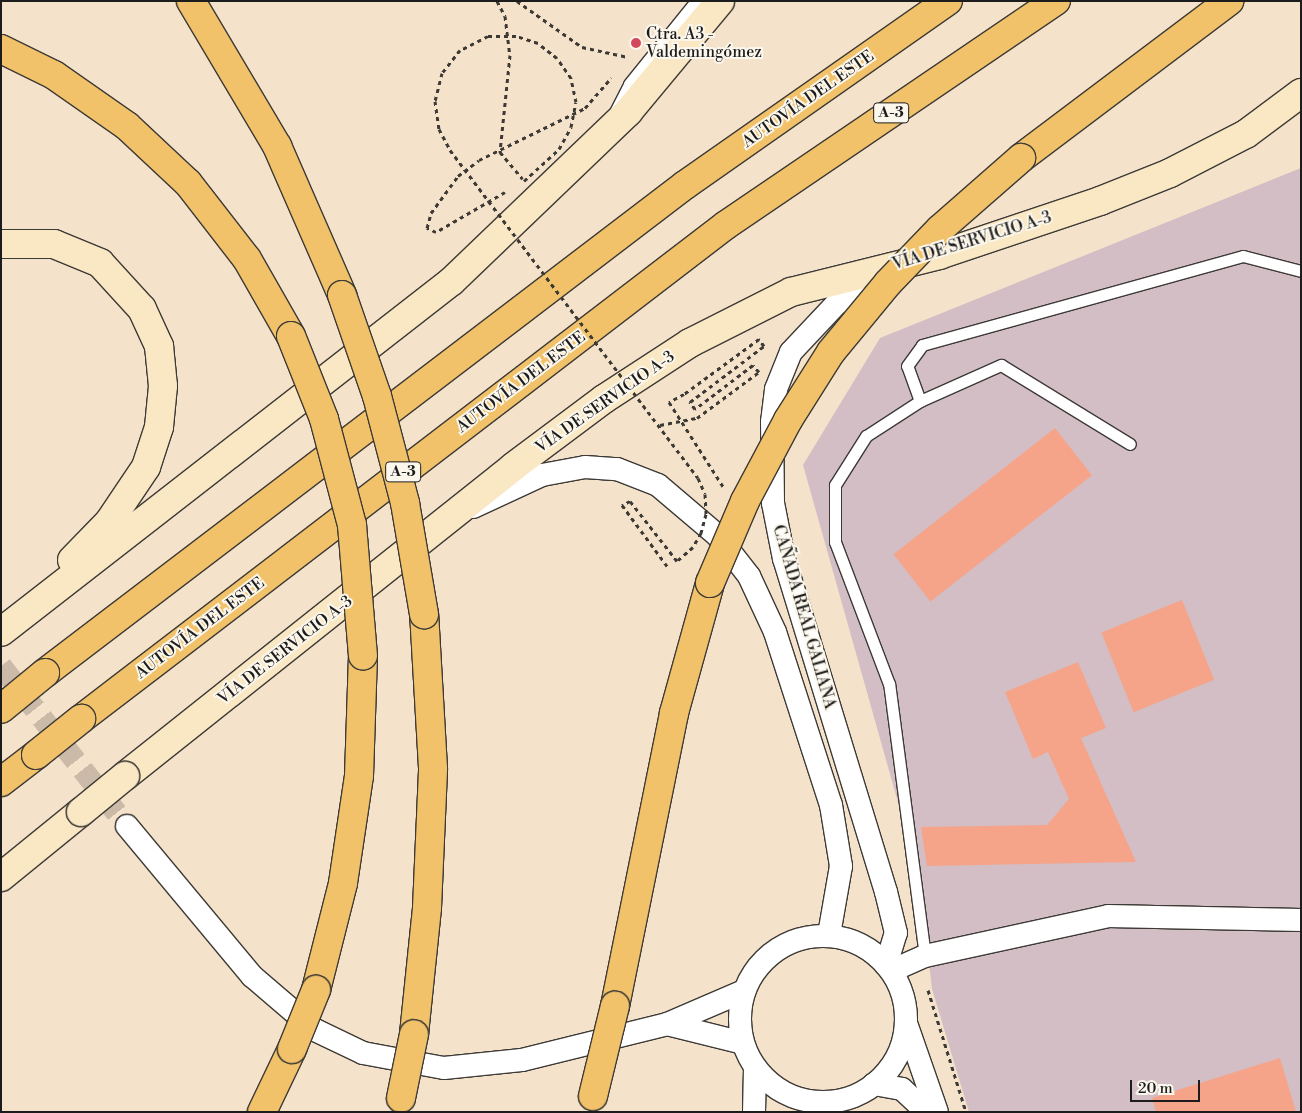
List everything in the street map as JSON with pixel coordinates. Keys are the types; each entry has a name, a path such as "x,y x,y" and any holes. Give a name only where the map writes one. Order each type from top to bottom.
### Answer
{"highway":[{"path":"191,1 276,146 342,295 377,396 400,485 424,614 433,768 427,908 414,1034 399,1105"},
{"name":"AUTOVÍA DEL ESTE","path":"1,709 45,673 685,185 948,1"},
{"name":"AUTOVÍA DEL ESTE","path":"1,782 726,225 1056,1"},
{"path":"590,1106 614,1006 674,713 710,583 749,493 788,420 831,352 888,283 933,235 1021,158 1229,1"},
{"path":"1,49 54,75 127,126 188,183 248,259 291,336 324,419 352,525 363,656 359,776 343,883 316,990 292,1049 262,1112"}],"main road":[{"path":"5,629 452,281 628,112 720,1"},
{"name":"VÍA DE SERVICIO A-3","path":"1,877 125,776 454,516 520,461 604,399 690,343 791,292 939,254 1100,201 1170,173 1246,134 1301,93"},
{"path":"1,244 54,244 100,263 142,310 158,346 163,386 159,427 146,467 109,522 5,629"}],"street":[{"name":"CAÑADA REAL GALIANA","path":"888,968 896,933 886,892 784,559 773,503 772,422 776,389 791,352 837,303 939,254"},
{"name":"CAÑADA REAL GALIANA","path":"454,516 542,476 585,467 617,469 658,485 718,536 750,576 776,632 831,804 841,866 829,935"},
{"path":"127,826 252,976 315,1030 363,1054 444,1068 522,1060 666,1024 744,991"},
{"path":"888,968 925,956 1108,916 1301,920"},
{"path":"906,1023 901,1046 890,1067 874,1084 855,1096 807,1107 780,1091 755,1068 743,1043 739,1016 744,991 754,971 768,956 786,943 807,937 829,935 850,940 870,950 888,968 904,1002 906,1023 937,1112"},
{"path":"666,1024 743,1043"},
{"path":"754,1112 755,1068"},
{"path":"874,1084 902,1090 927,1112"}],"lane":[{"path":"604,135 629,84 696,1"},
{"path":"920,401 907,366 922,344 1243,256 1301,271"},
{"path":"925,956 889,684 835,542 835,485 866,436 920,401 1001,365 1130,444"}],"path":[{"path":"497,1 506,16 510,55 500,152 524,181"},
{"path":"517,1 582,46 628,57"},
{"path":"516,186 559,149 571,127 576,102 571,78 557,58 538,43 516,36 488,36 460,50 442,73 435,101 439,129 450,150 660,425 698,478 705,494 706,514 701,533 693,547 677,562 630,501 622,505 666,566"},
{"path":"622,64 634,50"},
{"path":"508,190 436,232 427,228 431,212 458,176 479,160 500,152 586,108 616,72"},
{"path":"660,425 697,418 758,372 753,365 695,408 690,402 764,346 759,339 684,394 668,402 727,492"},
{"path":"928,990 966,1112"}],"shaded area":[{"path":"1301,168 1301,1112 969,1112 932,989 919,877 803,465 880,338"}],"building":[{"path":"1055,428 1092,475 930,601 893,554"},
{"path":"1182,600 1214,680 1134,712 1101,633"},
{"path":"1078,662 1106,728 1081,738 1136,862 927,866 921,827 1047,825 1069,799 1048,752 1033,759 1005,692"},
{"path":"1280,1058 1296,1112 1156,1112 1152,1098"}],"tunnel":[{"path":"1,666 127,826"}],"place":[{"name":"Ctra. A3 - Valdemingómez","path":"636,43"}]}
